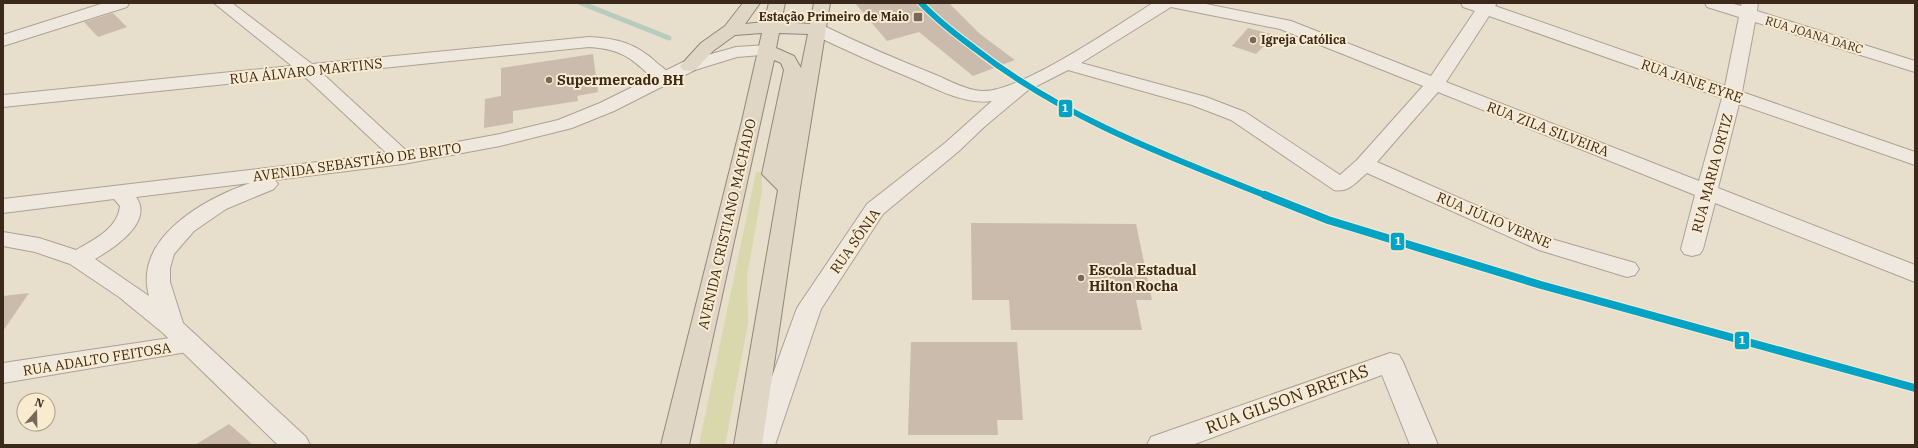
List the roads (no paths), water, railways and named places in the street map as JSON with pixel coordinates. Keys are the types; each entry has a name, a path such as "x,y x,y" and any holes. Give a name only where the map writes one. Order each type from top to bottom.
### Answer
{"highway":[{"path":"689,66 707,47 731,30 752,3"},
{"name":"AVENIDA CRISTIANO MACHADO","path":"675,445 752,121 777,3"},
{"path":"748,445 789,188 822,3"},
{"path":"731,30 772,27 818,30"},
{"path":"767,50 788,60 793,70 772,174 789,188"}],"street":[{"path":"3,40 120,3"},
{"path":"222,3 309,71 403,158"},
{"name":"RUA SÔNIA","path":"818,30 862,51 960,91 983,97 1000,95 1020,88 1066,64 1165,3"},
{"name":"RUA ZILA SILVEIRA","path":"1176,3 1285,25 1707,190 1915,274"},
{"name":"RUA JOANA DARC","path":"1713,3 1748,9 1915,67"},
{"path":"1066,64 1198,101 1238,116 1341,185 1364,164 1435,84 1481,5"},
{"name":"RUA JANE EYRE","path":"1481,5 1732,96 1915,159"},
{"name":"RUA MARIA ORTIZ","path":"1692,249 1732,96 1748,9"},
{"name":"RUA ÁLVARO MARTINS","path":"3,101 589,42 610,42 629,48 664,78"},
{"name":"AVENIDA SEBASTIÃO DE BRITO","path":"3,206 306,171 403,158 500,140 565,124 607,107 689,66 736,52 767,50"},
{"name":"RUA SÔNIA","path":"761,445 809,308 875,209 952,148 977,123 1020,88"},
{"path":"960,91 973,101 980,112 977,123"},
{"name":"RUA JÚLIO VERNE","path":"1364,164 1547,245 1627,269"},
{"path":"172,327 158,283 158,269 162,255 174,239 207,211 232,197 306,171"},
{"path":"78,259 109,239 122,227 130,214 131,206 128,200 119,193"},
{"path":"3,240 39,245 78,259 127,291 172,327 296,445"},
{"name":"RUA ADALTO FEITOSA","path":"3,373 190,344"},
{"name":"RUA GILSON BRETAS","path":"1161,445 1390,362 1424,445"}],"waterway":[{"path":"581,3 669,38"}],"place":[{"name":"Estação Primeiro de Maio","path":"918,17"},
{"name":"Igreja Católica","path":"1253,40"},
{"name":"Supermercado BH","path":"549,80"},
{"name":"Escola Estadual Hilton Rocha","path":"1081,278"}]}
